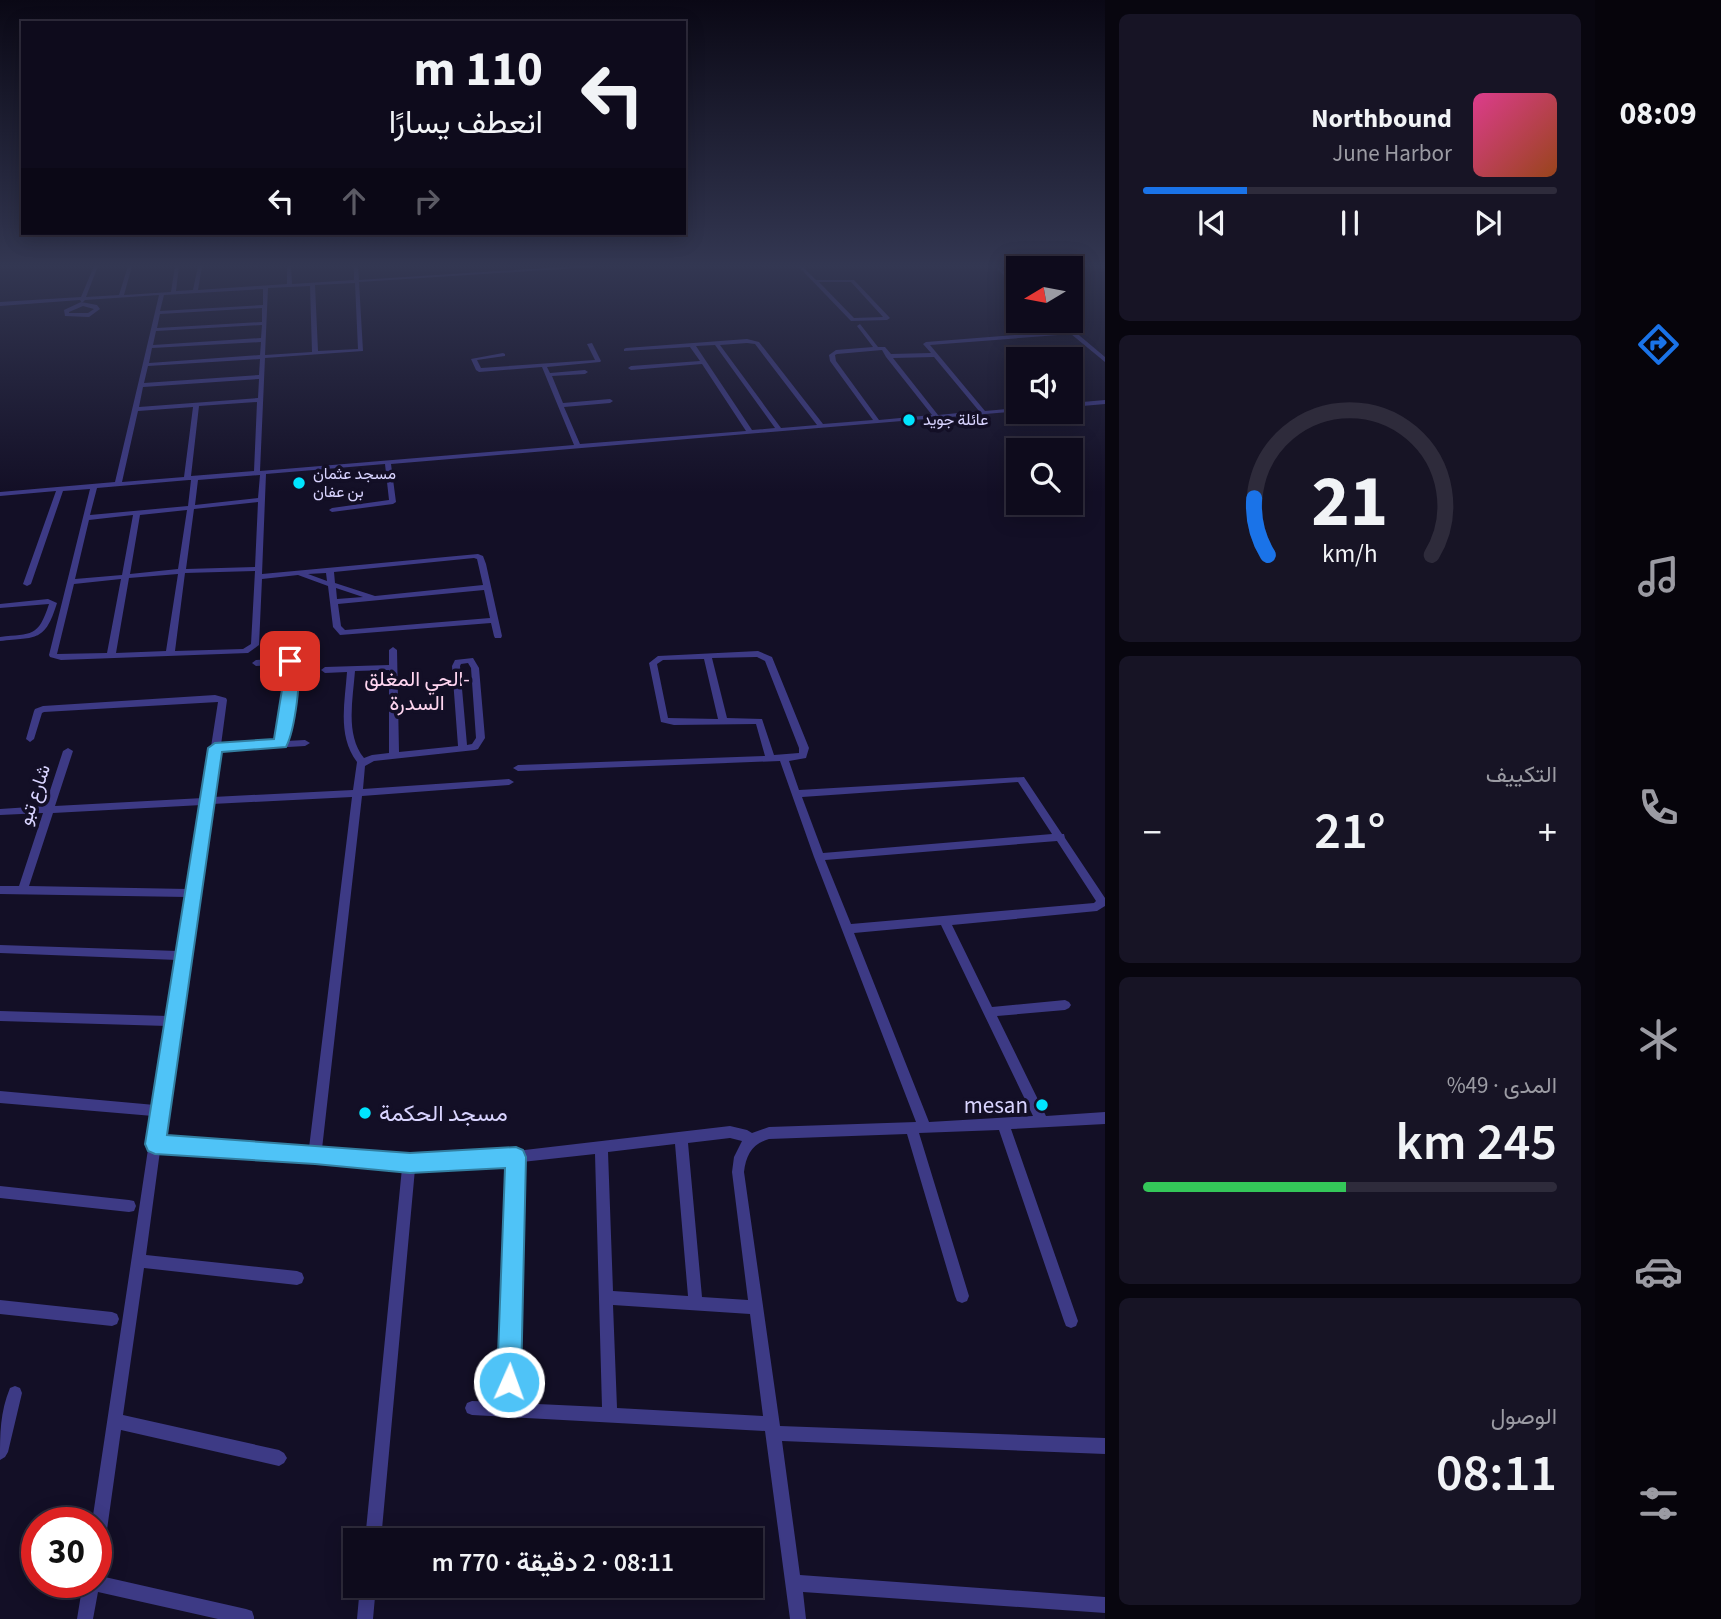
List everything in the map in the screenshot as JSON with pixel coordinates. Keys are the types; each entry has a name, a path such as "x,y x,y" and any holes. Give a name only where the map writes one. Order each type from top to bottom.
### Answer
{"street":[{"path":"118,484 150,342"},
{"path":"149,347 237,342"},
{"path":"94,486 53,655 111,656 252,649 255,645 262,500 262,342"},
{"path":"314,342 315,354"},
{"path":"145,365 363,349 362,342"},
{"path":"626,350 741,342"},
{"path":"753,342 757,343 821,426"},
{"path":"871,342 876,348"},
{"path":"956,342 926,344 984,413"},
{"path":"1083,342 1105,360"},
{"path":"716,343 779,430"},
{"path":"503,355 474,359 480,370 598,361 590,344"},
{"path":"692,345 750,432"},
{"path":"878,422 832,358 836,352 883,348 937,417"},
{"path":"888,356 933,355"},
{"path":"631,368 704,362"},
{"path":"544,365 578,446"},
{"path":"548,375 585,372"},
{"path":"140,385 260,377"},
{"path":"135,409 260,400"},
{"path":"561,405 610,401"},
{"path":"1083,404 1105,401"},
{"path":"170,654 190,508 196,404"},
{"path":"0,494 1006,411"},
{"path":"332,510 393,502 388,462"},
{"path":"27,584 60,489"},
{"path":"86,518 262,500"},
{"path":"111,656 137,513"},
{"path":"70,582 181,571 297,574 475,556 480,558 498,636"},
{"path":"330,571 338,630 348,634 494,620"},
{"path":"297,574 375,598"},
{"path":"334,602 486,587"},
{"path":"0,606 48,601 52,603 46,627 41,632 0,639"},
{"path":"393,650 394,755"},
{"path":"518,768 801,757 805,752 769,659 758,654 661,658 653,662 661,716 671,722 760,722 771,758"},
{"path":"708,657 723,721"},
{"path":"256,663 283,660 290,661 292,665 281,744"},
{"path":"362,762 394,755 463,749 475,747 481,738 475,668 470,660 458,662 456,666 463,749"},
{"path":"325,670 393,667"},
{"path":"351,669 350,738 353,753 362,762"},
{"path":"30,738 38,711 43,709 215,698 223,700 173,1021 103,1507"},
{"path":"215,748 305,743"},
{"name":"شارع تبو","path":"23,890 68,751"},
{"path":"783,758 918,1128 962,1296"},
{"path":"315,1154 362,762"},
{"path":"794,794 1019,778 1027,785 1102,902 1100,906 1063,911 847,929"},
{"path":"0,812 509,782"},
{"path":"818,857 1061,837"},
{"path":"0,890 193,893"},
{"path":"944,920 1042,1121"},
{"path":"0,949 183,956"},
{"path":"989,1012 1065,1004"},
{"path":"0,1016 173,1021"},
{"path":"0,1097 160,1111"},
{"path":"797,1619 738,1172 740,1155 748,1142 769,1133 1003,1125 1105,1118"},
{"path":"1003,1125 1071,1321"},
{"path":"155,1144 410,1163 516,1157 737,1132 747,1136 748,1142"},
{"path":"681,1138 696,1303"},
{"path":"600,1147 610,1414"},
{"path":"509,1410 516,1157"},
{"path":"374,1528 410,1163"},
{"path":"0,1192 129,1206"},
{"path":"139,1261 297,1278"},
{"path":"606,1298 755,1307"},
{"path":"0,1307 112,1319"},
{"path":"0,1452 15,1393"},
{"path":"472,1408 610,1414 772,1428 1105,1446"},
{"path":"117,1422 279,1458"},
{"path":"792,1583 1105,1605"},
{"path":"112,1587 246,1617"},
{"path":"85,1619 88,1598"},
{"path":"365,1619 367,1598"}],"place":[{"name":"عائلة جويد","path":"909,420"},
{"name":"مسجد عثمان بن عفان","path":"299,483"},
{"name":"mesan","path":"1042,1105"},
{"name":"مسجد الحكمة","path":"365,1113"}],"district":[{"name":"الحي المغلق- السدرة","path":"417,691"}],"route":[{"path":"290,661 292,665 289,699 281,744 215,748 155,1144 410,1163 516,1157 509,1382"}]}
